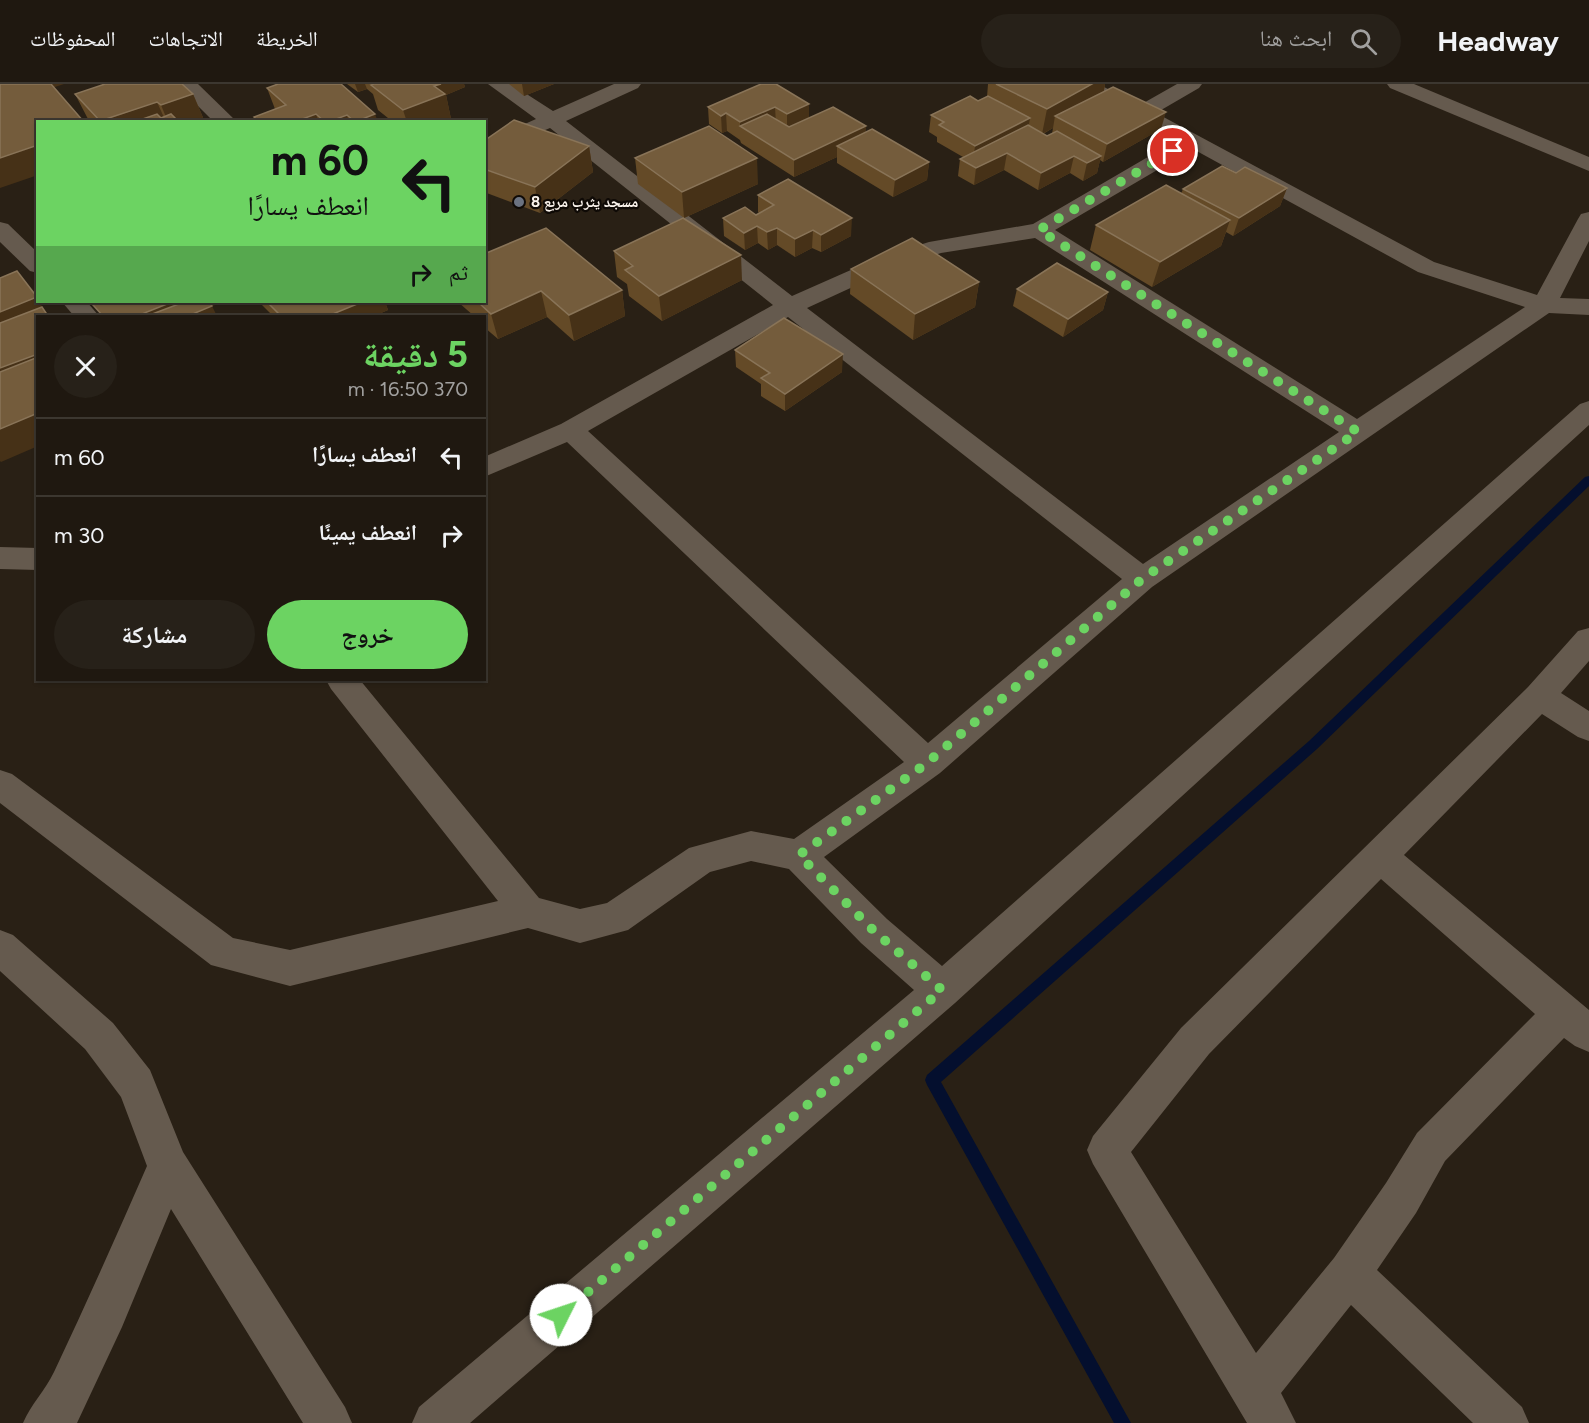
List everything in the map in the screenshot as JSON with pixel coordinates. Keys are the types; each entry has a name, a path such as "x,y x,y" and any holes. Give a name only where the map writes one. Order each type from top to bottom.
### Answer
{"street":[{"path":"186,84 225,120"},
{"path":"498,84 552,120 1142,579"},
{"path":"486,149 631,84"},
{"path":"1082,84 1192,140 1426,267 1544,305 1589,308"},
{"path":"1141,113 1192,84"},
{"path":"1397,84 1589,165"},
{"path":"486,467 570,430 790,306 886,263 937,247 1039,230 1192,140"},
{"path":"799,855 927,763 1142,579 1544,305 1589,219"},
{"path":"1039,230 1358,432"},
{"path":"1,233 36,237"},
{"path":"1,233 36,264"},
{"path":"75,303 86,315"},
{"path":"435,1423 942,990 1589,410"},
{"path":"570,430 927,763"},
{"path":"0,558 36,559"},
{"path":"1381,857 1575,1023 1431,1147 1401,1198 1349,1273 1264,1407 1107,1150 1195,1041 1381,857 1539,696 1589,640"},
{"path":"343,681 528,911"},
{"path":"1539,696 1589,728"},
{"path":"0,784 224,952 290,968 528,911 580,926 615,918 701,859 751,846 799,855 874,931 942,990"},
{"path":"0,947 99,1036 136,1084 168,1166 329,1423"},
{"path":"46,1423 61,1407 106,1311 168,1166"},
{"path":"1349,1273 1506,1423"}],"building":[{"path":"0,84 51,84 82,120 36,120 36,146 0,158"},
{"path":"105,84 182,84 193,94 161,105 157,102 99,120 75,94"},
{"path":"278,84 341,84 375,114 360,120 353,120 347,115 333,120 323,120 316,114 300,120 257,120 254,117 286,105 267,88"},
{"path":"441,84 434,86 445,94 403,110 371,85"},
{"path":"761,84 776,84 809,104 787,114 775,107 740,122 726,113 721,116 708,107"},
{"path":"996,84 1092,84 1047,109"},
{"path":"1113,87 1166,112 1107,144 1055,116"},
{"path":"970,96 978,101 988,96 1030,118 975,146 939,125 944,122 931,115"},
{"path":"833,107 866,126 794,160 740,126 767,114 789,127"},
{"path":"157,114 161,118 171,114 177,120 140,120"},
{"path":"514,120 589,146 535,187 486,170 486,140"},
{"path":"1028,125 1047,136 1057,131 1101,156 1087,163 1074,156 1041,173 1007,153 976,168 960,159"},
{"path":"709,126 757,158 682,192 635,158"},
{"path":"872,129 929,162 895,180 837,146"},
{"path":"1222,166 1236,173 1245,167 1287,188 1239,218 1183,189"},
{"path":"788,179 852,218 821,235 813,230 795,239 777,228 767,232 757,226 744,233 723,218 745,207 756,215 774,205 758,195"},
{"path":"1166,185 1230,220 1160,262 1096,225"},
{"path":"683,218 741,255 659,296 625,270 633,266 614,251"},
{"path":"546,228 622,290 569,315 541,291 491,314 479,303 486,303 486,253"},
{"path":"912,238 979,282 915,314 851,269"},
{"path":"1057,263 1108,292 1068,319 1017,289"},
{"path":"17,271 36,297 0,312 0,278"},
{"path":"98,303 170,303 140,315 102,315 93,305"},
{"path":"181,303 210,303 212,306 190,315 150,315"},
{"path":"268,303 360,303 330,315 280,315"},
{"path":"42,307 47,315 36,315 36,355 0,368 0,323"},
{"path":"784,318 843,354 785,394 761,378 770,373 735,350"},
{"path":"36,358 36,414 0,429 0,372"}],"waterway":[{"path":"1123,1423 932,1080 1313,745 1589,480"}],"place":[{"name":"مسجد يثرب مربع 8","path":"519,202"}],"route":[{"path":"561,1315 942,990 874,931 799,855 927,763 1142,579 1358,432 1039,230 1173,151"}]}
